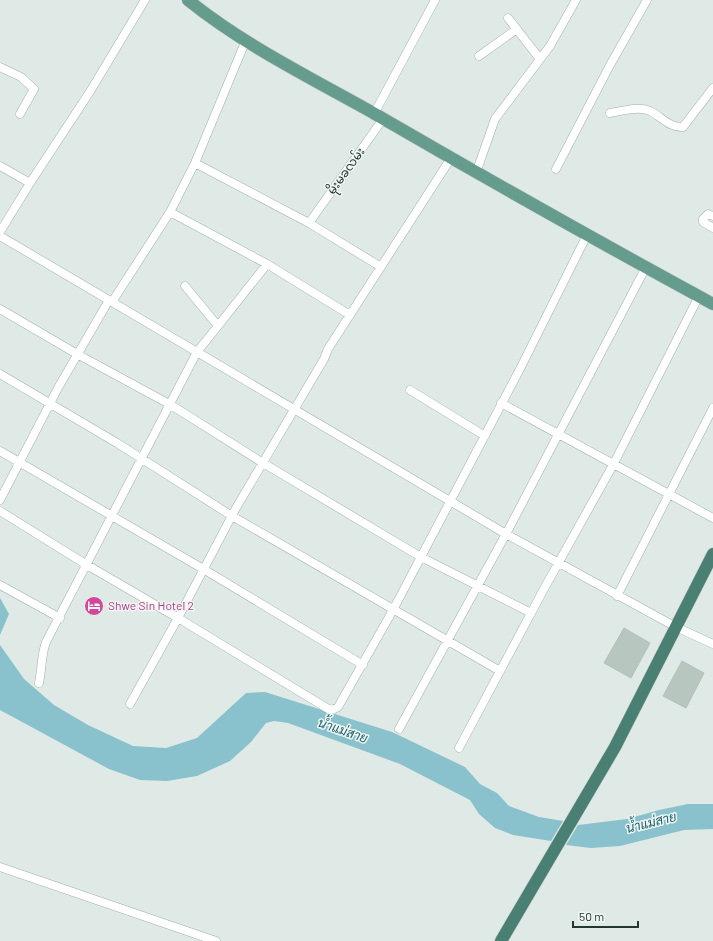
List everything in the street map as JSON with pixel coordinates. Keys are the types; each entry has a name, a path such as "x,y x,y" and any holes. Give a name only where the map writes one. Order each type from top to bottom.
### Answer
{"highway":[{"path":"501,941 615,747 713,554"}],"main road":[{"path":"188,0 246,40 587,236 713,304"}],"street":[{"path":"0,232 91,90 145,0"},
{"name":"မိုးမခလမ်း","path":"309,222 379,116 435,0"},
{"path":"476,173 495,119 550,46 576,0"},
{"path":"556,169 610,66 648,0"},
{"path":"508,18 540,59"},
{"path":"479,56 517,29"},
{"path":"0,500 77,354 170,212 195,163 246,40"},
{"path":"0,67 22,77 34,89 20,114"},
{"path":"610,113 633,109 649,110 674,127 683,127 713,88"},
{"path":"130,704 232,516 294,409 350,315 451,158"},
{"path":"195,163 309,222 381,267"},
{"path":"0,166 30,184"},
{"path":"170,212 267,264 350,315"},
{"path":"713,216 708,214 703,219 703,222 713,228"},
{"path":"0,236 558,564 676,627 713,644"},
{"path":"0,511 87,565 330,710 334,709 338,706 363,666 393,610 485,436 587,236"},
{"path":"39,683 42,671 42,652 142,459 172,405 197,352 267,264"},
{"path":"399,729 506,534 646,267"},
{"path":"185,286 218,326"},
{"path":"459,748 531,613 613,465 699,296"},
{"path":"0,309 77,354 172,405 263,463 421,557 531,613"},
{"path":"0,374 142,459 232,516 500,671"},
{"path":"410,390 485,436"},
{"path":"501,404 713,518"},
{"path":"617,596 713,408"},
{"path":"0,450 363,666"},
{"path":"0,585 60,618"},
{"path":"0,867 216,941"}],"water":[{"path":"0,598 9,614 0,635"},
{"name":"น้ำแม่สาย","path":"0,645 24,679 54,705 88,725 133,746 166,748 197,738 246,693 265,692 392,732 465,767 480,784 497,793 509,806 539,817 563,821 551,841 513,835 495,828 479,814 470,800 400,764 288,723 274,721 266,723 251,742 230,761 197,776 167,781 140,780 109,769 0,710"},
{"name":"น้ำแม่สาย","path":"688,804 713,804 713,829 684,830 620,846 591,848 566,845 578,825 627,819"}],"building":[{"path":"624,628 650,643 631,678 604,663"},
{"path":"682,661 704,673 686,708 663,696"}],"place":[{"name":"Shwe Sin Hotel 2","path":"94,606"}]}
